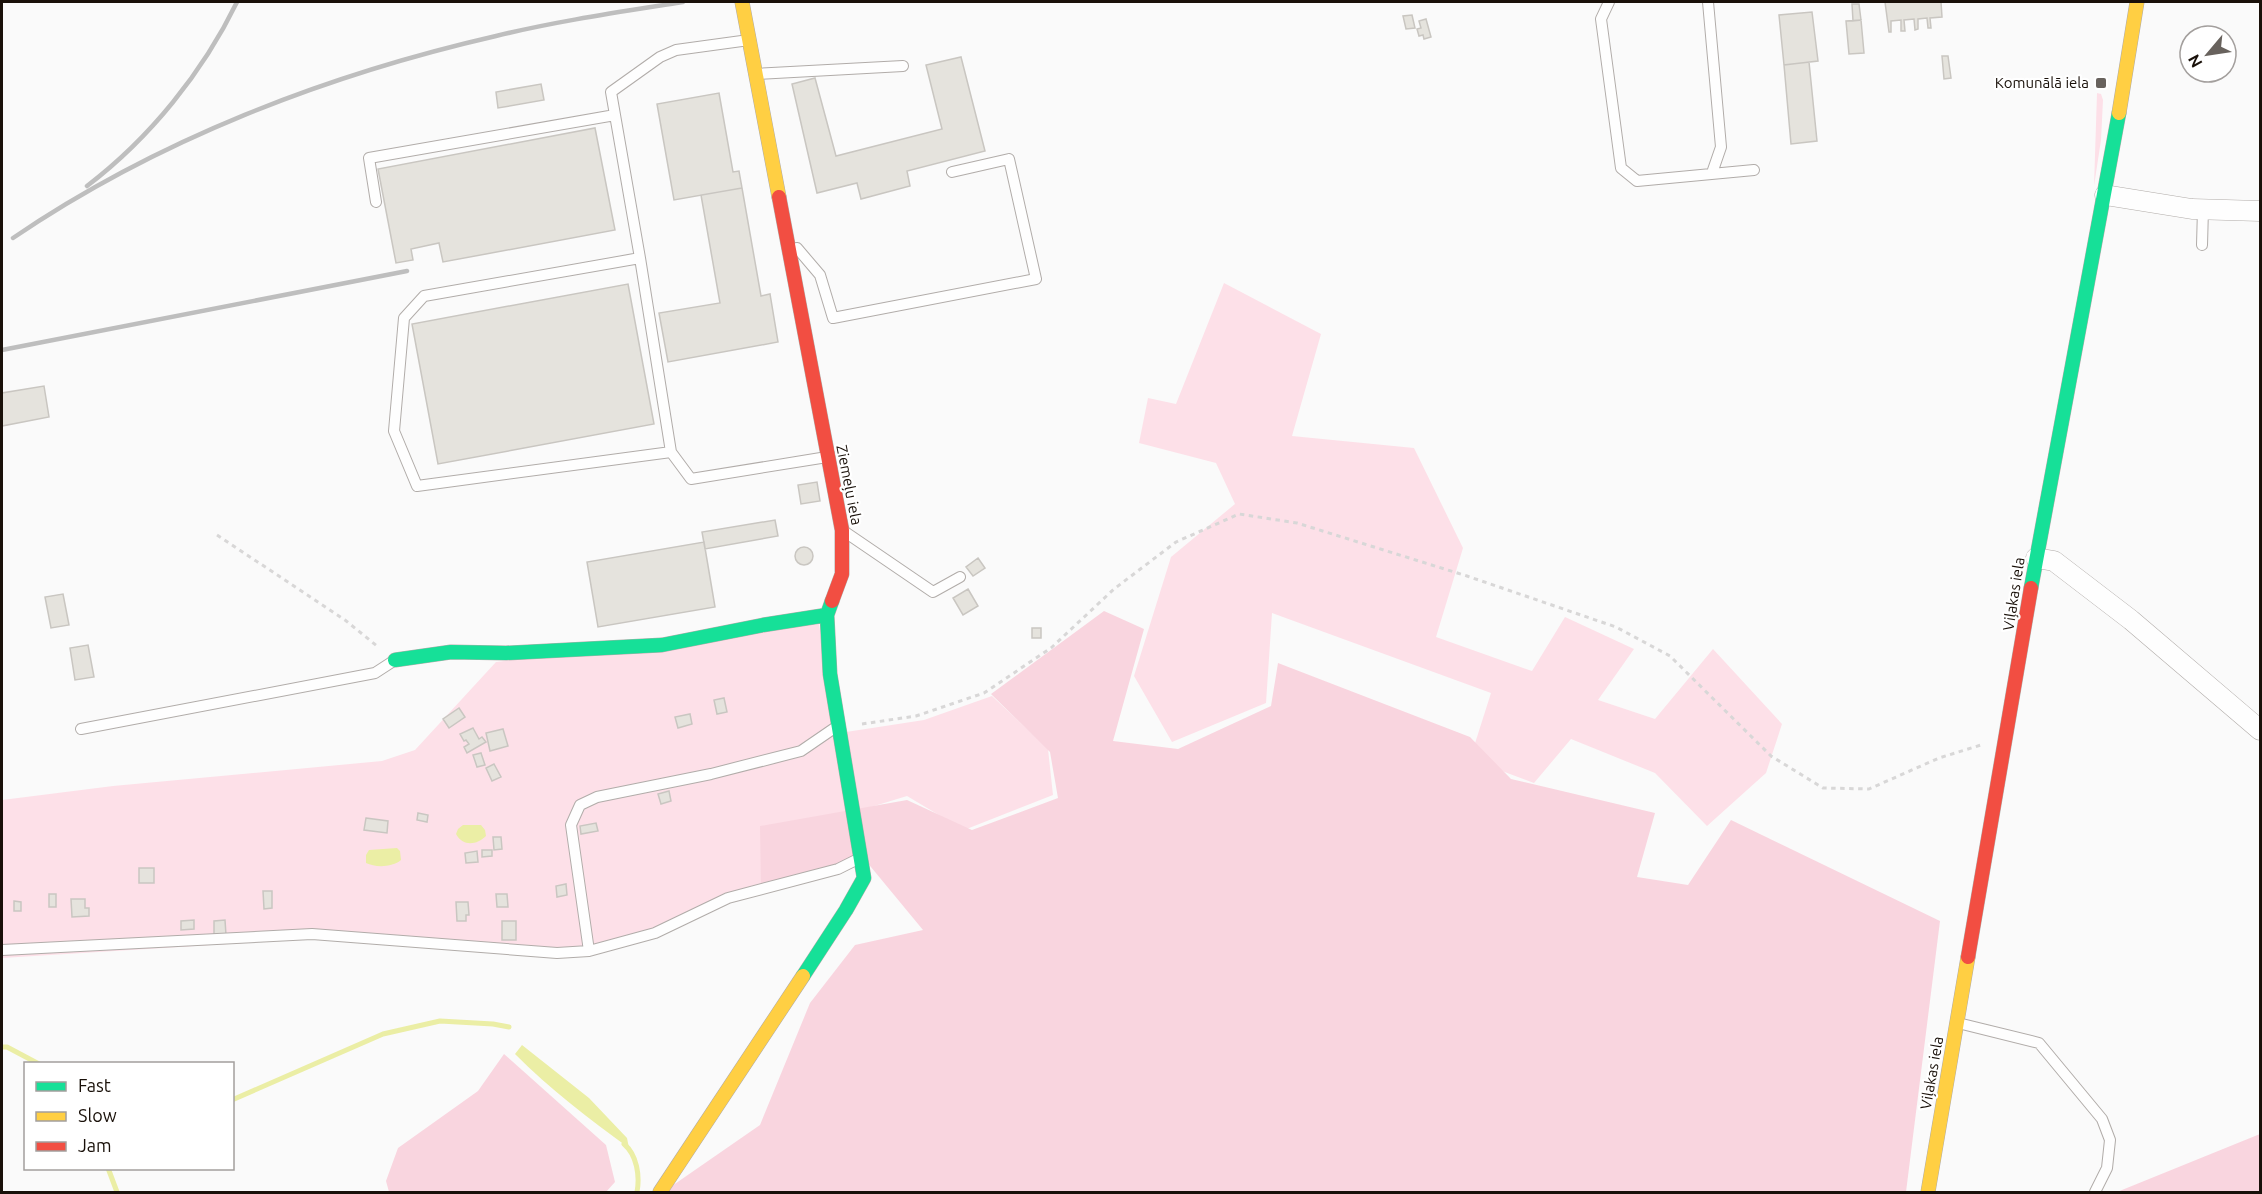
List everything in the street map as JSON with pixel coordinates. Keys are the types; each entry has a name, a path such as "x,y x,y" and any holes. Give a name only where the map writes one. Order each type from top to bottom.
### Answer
{"street":[{"name":"Ziemeļu iela","path":"742,2 842,530 842,574 827,615"},
{"name":"Viļakas iela","path":"1928,1192 2036,558 2105,195 2137,2"},
{"path":"2105,195 2203,209 2260,211"},
{"path":"2036,558 2054,561 2131,620 2260,730"},
{"path":"394,660 451,652 506,653 662,645 827,615 830,674 864,878 846,910 660,1192"}],"lane":[{"path":"1608,2 1601,19 1621,168 1637,181 1754,170"},
{"path":"1708,2 1721,147 1712,173"},
{"path":"749,40 676,50 660,57 611,92 671,452 692,479 827,457"},
{"path":"755,74 903,66"},
{"path":"376,202 369,158 615,115"},
{"path":"785,234 820,275 833,318 1035,279 1009,159 952,172"},
{"path":"2202,245 2203,209"},
{"path":"640,258 424,296 404,318 394,431 417,486 671,452"},
{"path":"842,530 933,592 960,577"},
{"path":"81,729 375,673 394,660"},
{"path":"589,951 571,825 580,805 597,797 711,774 801,751 839,725"},
{"path":"2,950 312,934 556,953 589,951 655,933 728,898 838,869 861,857"},
{"path":"1958,1023 2039,1043 2102,1119 2110,1140 2107,1168 2095,1192"}],"path":[{"path":"839,725 876,723 916,716 984,693 1051,648 1114,589 1176,542 1239,514 1297,523 1467,576 1616,627 1670,656 1771,756 1823,788 1869,789 1939,758 1994,741 2006,742"},
{"path":"217,536 345,620 394,660"}],"shaded area":[{"path":"2097,93 2101,94 2103,100 2101,140 2094,186"},
{"path":"1224,283 1321,334 1292,436 1414,448 1463,548 1436,637 1532,671 1565,617 1634,649 1598,700 1655,719 1713,649 1782,724 1766,773 1707,826 1655,773 1571,739 1534,783 1470,759 1491,693 1272,613 1266,703 1172,742 1134,676 1171,557 1235,504 1216,463 1139,443 1148,398 1176,404"},
{"path":"1104,611 1144,629 1113,741 1178,749 1271,706 1278,663 1470,737 1511,779 1655,813 1637,877 1688,885 1731,820 1940,921 1906,1192 667,1192 669,1188 760,1125 810,1003 855,945 923,930 866,861 761,889 760,826 907,800 972,830 1058,798 1050,752 991,694"},
{"path":"819,624 854,860 581,954 323,938 2,958 2,800 113,786 382,761 415,750 496,662"},
{"path":"992,696 1048,749 1053,795 964,830 907,796 858,811 846,732 924,720"},
{"path":"463,825 481,825 486,836 474,843 466,843 456,834"},
{"path":"397,848 400,851 401,860 394,864 375,866 366,863 369,850"},
{"path":"522,1045 589,1098 627,1138 629,1148 570,1103 528,1067 515,1054"},
{"path":"504,1054 606,1145 615,1182 606,1192 389,1192 386,1181 398,1148 478,1091"},
{"path":"2260,1134 2260,1192 2117,1192"}],"building":[{"path":"1885,2 1941,2 1942,17 1930,18 1931,28 1928,28 1927,18 1918,19 1918,29 1915,30 1914,19 1904,20 1905,31 1901,31 1901,20 1891,21 1891,32 1889,32"},
{"path":"1852,4 1859,4 1861,20 1853,21"},
{"path":"1812,12 1818,61 1784,65 1779,15"},
{"path":"1412,15 1415,28 1406,29 1403,16"},
{"path":"1426,19 1431,37 1424,39 1423,35 1419,36 1417,29 1421,28 1419,21"},
{"path":"1861,20 1864,53 1849,54 1846,21"},
{"path":"1942,56 1948,56 1951,78 1944,79"},
{"path":"961,57 985,151 907,171 910,186 861,199 857,183 817,193 792,84 815,78 836,156 942,129 926,65"},
{"path":"1809,62 1817,141 1791,144 1784,65"},
{"path":"541,84 544,100 498,108 496,92"},
{"path":"719,93 733,172 739,171 742,188 674,200 657,104"},
{"path":"595,128 615,230 443,262 439,243 411,249 413,260 396,263 378,169"},
{"path":"742,188 761,296 770,294 778,342 668,362 659,313 720,303 701,195"},
{"path":"628,284 654,424 438,464 412,324"},
{"path":"44,386 49,417 2,426 2,393"},
{"path":"817,482 820,501 801,504 798,485"},
{"path":"775,520 778,536 705,549 702,532"},
{"path":"704,542 715,607 598,627 587,562"},
{"path":"800,547 808,547 813,552 811,563 800,565 795,560 795,552"},
{"path":"978,558 985,568 973,576 966,567"},
{"path":"968,589 978,606 963,615 953,598"},
{"path":"63,594 69,625 51,628 45,597"},
{"path":"1032,628 1041,628 1041,638 1032,638"},
{"path":"88,645 94,677 75,680 70,648"},
{"path":"724,698 727,712 717,714 714,700"},
{"path":"459,708 465,717 449,728 443,719"},
{"path":"690,714 692,724 678,728 675,717"},
{"path":"473,728 479,739 482,737 486,742 467,753 464,747 469,744 460,734"},
{"path":"503,729 508,746 490,751 486,733"},
{"path":"481,753 485,765 477,767 473,755"},
{"path":"494,764 501,777 492,781 486,768"},
{"path":"669,791 671,801 661,804 658,794"},
{"path":"418,813 428,815 427,822 417,820"},
{"path":"366,818 388,821 387,833 364,830"},
{"path":"596,823 598,831 581,834 580,826"},
{"path":"493,837 501,837 502,849 494,850"},
{"path":"482,850 492,850 492,856 482,857"},
{"path":"477,851 478,862 466,863 465,853"},
{"path":"139,868 154,868 154,883 139,883"},
{"path":"566,884 567,895 557,897 556,886"},
{"path":"263,891 272,891 272,908 264,909"},
{"path":"49,894 56,894 56,907 49,907"},
{"path":"496,894 507,894 508,907 497,907"},
{"path":"71,899 85,899 85,908 89,908 89,916 72,917"},
{"path":"14,901 21,902 21,911 14,911"},
{"path":"456,902 468,902 469,915 466,915 466,921 457,921"},
{"path":"194,920 194,929 181,930 181,921"},
{"path":"225,920 226,935 214,936 214,921"},
{"path":"502,921 516,921 516,940 502,940"}],"waterway":[{"path":"234,1099 383,1034 440,1021 509,1027"},
{"path":"2,1047 7,1047 35,1062"},
{"path":"624,1144 632,1154 636,1166 637,1192"},
{"path":"109,1170 117,1192"}],"railway":[{"path":"87,186 132,147 173,102 208,54 237,2"},
{"path":"13,238 68,203 184,141 306,91 369,70 496,36 565,21 683,2"},
{"path":"2,350 407,271"}],"traffic: fast":[{"path":"2031,588 2119,113"},
{"path":"395,660 451,652 506,653 662,645 827,615 832,601"},
{"path":"803,976 864,878 830,674 827,615"}],"traffic: slow":[{"path":"742,2 779,197"},
{"path":"2119,113 2137,2"},
{"path":"1928,1192 1968,957"},
{"path":"660,1192 803,976"}],"traffic: jam":[{"path":"779,197 842,530 842,574 832,601"},
{"path":"1968,957 2031,588"}],"place":[{"name":"Komunālā iela","path":"2101,83"}]}
